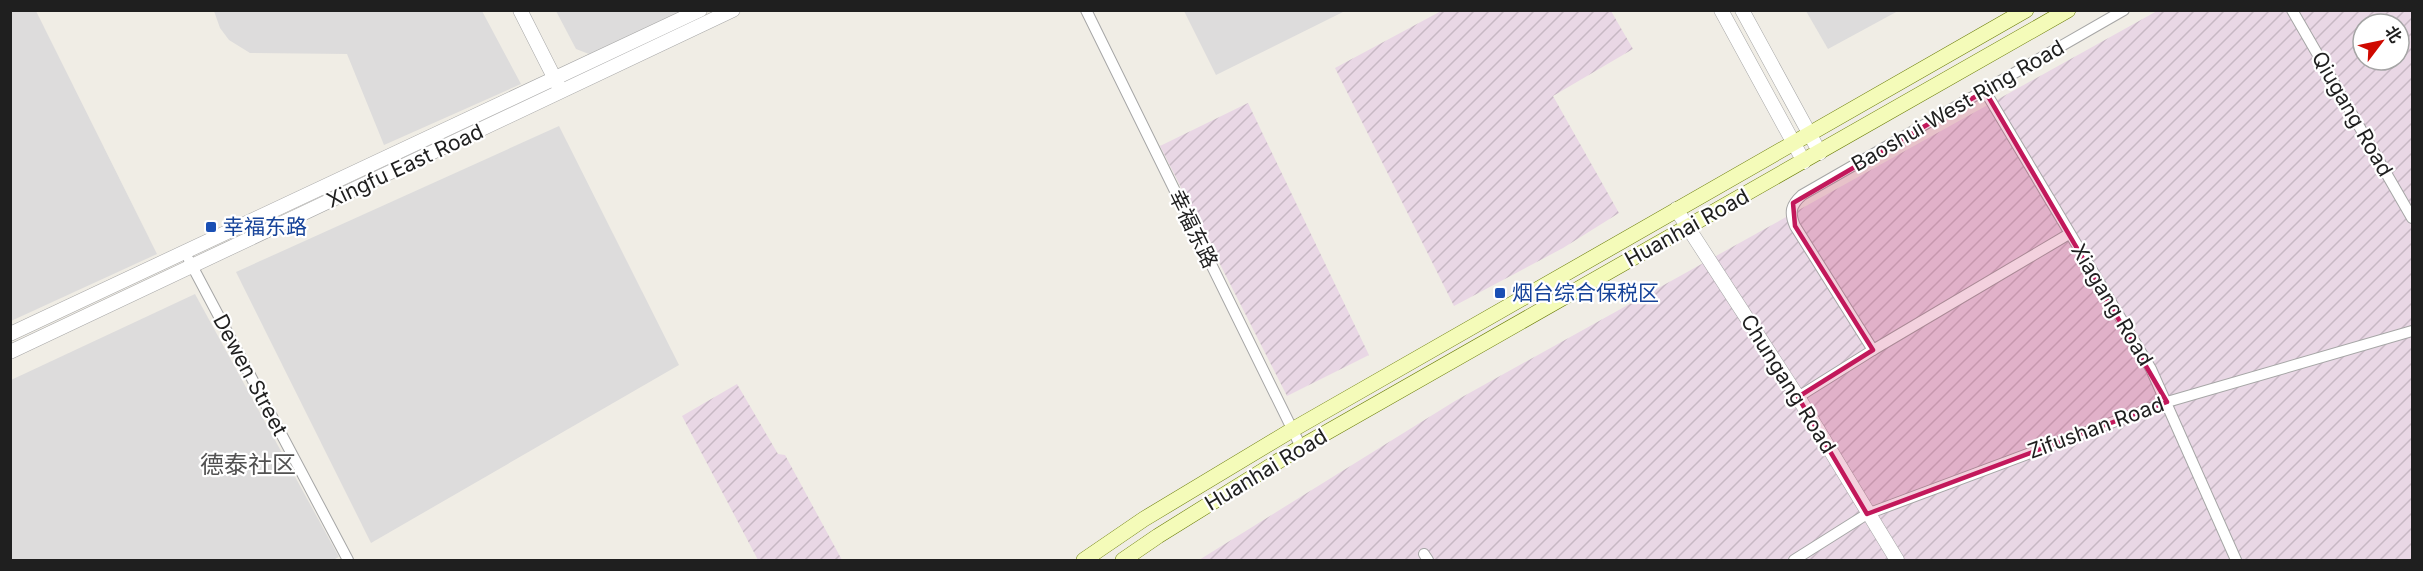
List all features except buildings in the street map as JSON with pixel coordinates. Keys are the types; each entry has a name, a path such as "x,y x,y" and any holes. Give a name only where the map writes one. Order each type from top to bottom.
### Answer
{"main road":[{"name":"Huanhai Road","path":"1084,561 1144,519 1292,430 2026,10"},
{"name":"Huanhai Road","path":"1123,561 1158,536 1301,447 2068,10"}],"street":[{"path":"520,10 562,92"},
{"name":"Xingfu East Road","path":"10,334 700,10"},
{"name":"Xingfu East Road","path":"10,352 733,10"},
{"name":"幸福东路","path":"1086,10 1301,447"},
{"path":"1721,10 1804,162"},
{"path":"1742,10 1820,153"},
{"name":"Baoshui West Ring Road","path":"1873,350 1795,226 1790,215 1793,203 1802,195 2124,10"},
{"name":"Qiugang Road","path":"2292,10 2412,218"},
{"name":"Xiagang Road","path":"1985,91 2151,369 2236,561"},
{"name":"Chungang Road","path":"1676,209 1798,397 1897,561"},
{"path":"1798,397 2069,234"},
{"name":"Dewen Street","path":"185,252 348,561"},
{"name":"Zifushan Road","path":"1794,561 1867,514 2167,402 2412,331"}],"highlighted area":[{"path":"1985,91 2167,402 1867,514 1798,397 1873,350 1795,226 1793,203"}],"shaded area":[{"path":"1443,10 1611,11 1633,49 1553,96 1619,213 1563,248 1454,306 1335,68"},
{"path":"10,11 36,11 157,254 11,321"},
{"path":"214,11 482,11 521,84 384,145 347,54 250,53 229,40 220,28"},
{"path":"556,11 681,11 589,54 576,49"},
{"path":"1184,11 1345,11 1216,75"},
{"path":"1806,11 1898,11 1828,49"},
{"path":"2157,11 2412,11 2412,560 1199,560 1455,401"},
{"path":"1248,103 1369,355 1287,396 1160,146"},
{"path":"559,126 679,365 371,543 236,272"},
{"path":"195,294 339,557 333,560 11,560 11,380"},
{"path":"737,384 778,454 785,455 842,560 758,560 682,416"}],"place":[{"name":"幸福东路","path":"211,227"},
{"name":"烟台综合保税区","path":"1500,293"}],"district":[{"name":"德泰社区","path":"248,465"}]}
